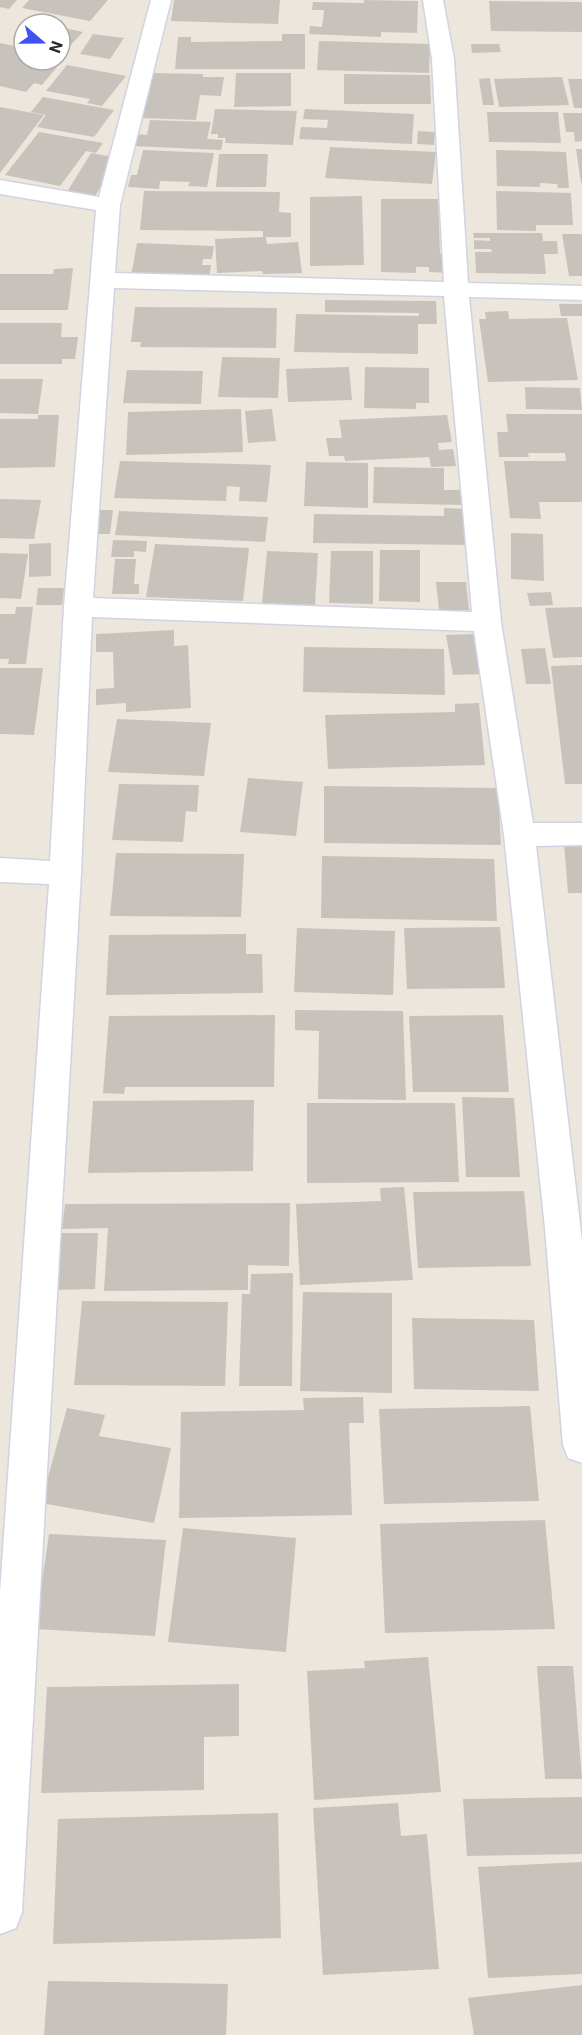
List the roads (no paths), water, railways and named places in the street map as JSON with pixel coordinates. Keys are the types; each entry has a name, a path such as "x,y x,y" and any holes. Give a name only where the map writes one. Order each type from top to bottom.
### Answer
{"street":[{"path":"1,1889 65,873 78,607 108,205 161,0"},
{"path":"433,0 443,59 456,291 487,622 573,1228 582,1445"},
{"path":"0,187 108,205"},
{"path":"102,280 582,293"},
{"path":"78,607 487,622"},
{"path":"519,835 582,834"},
{"path":"0,870 65,873"}]}
